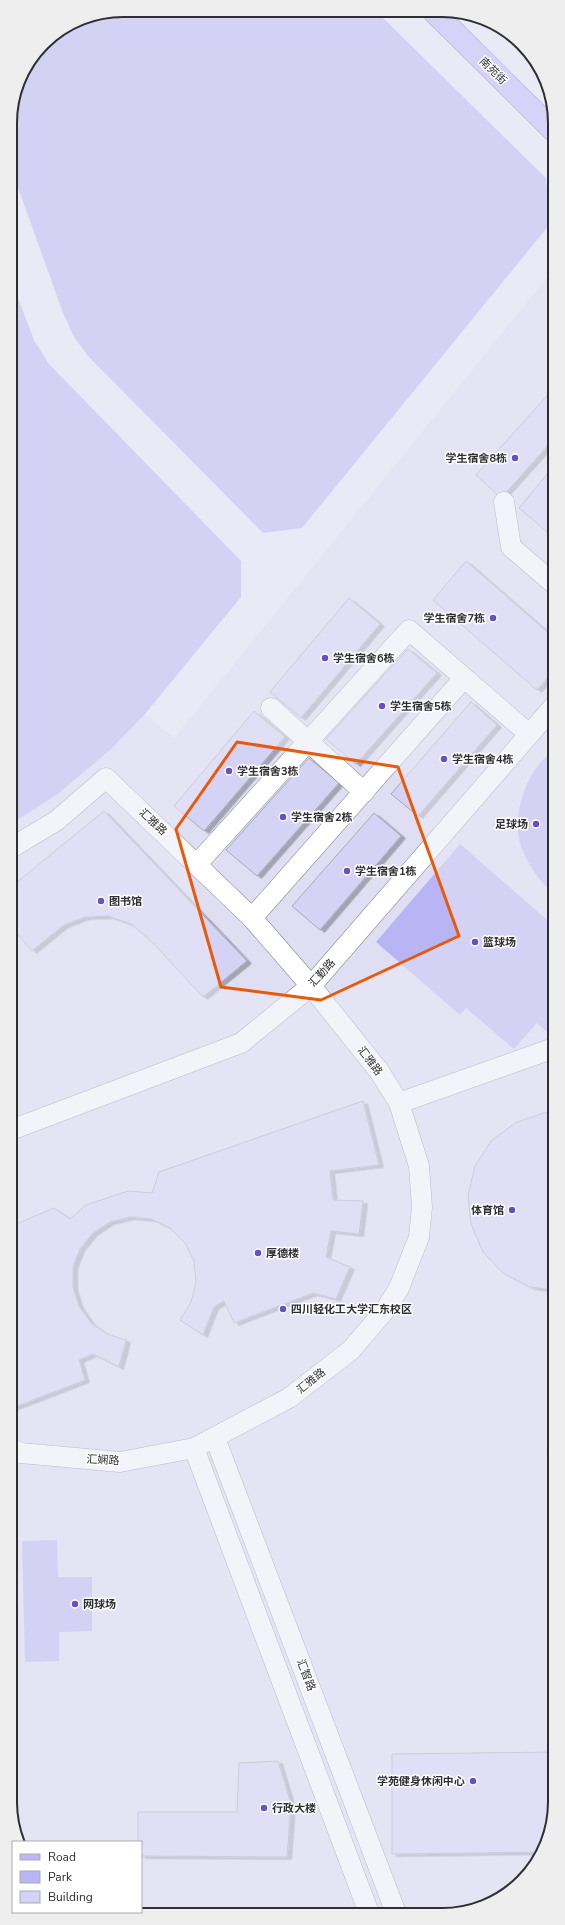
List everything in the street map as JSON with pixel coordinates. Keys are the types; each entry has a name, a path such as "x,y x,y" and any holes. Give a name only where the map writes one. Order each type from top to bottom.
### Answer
{"main road":[{"name":"南苑街","path":"439,17 548,125"}],"street":[{"path":"504,502 511,547 548,579"},
{"path":"197,864 409,630 529,734"},
{"path":"252,918 464,678"},
{"path":"271,708 364,792"},
{"name":"汇勤路","path":"17,1128 241,1043 311,986 548,713"},
{"name":"汇雅路","path":"17,844 56,821 106,778 252,918 311,986 379,1071 399,1103 419,1166 422,1207 419,1237 399,1288 386,1309 351,1350 289,1398 194,1448"},
{"path":"399,1103 548,1050"},
{"name":"汇智路","path":"215,1438 394,1908"},
{"path":"194,1448 367,1908"},
{"name":"汇娴路","path":"17,1451 21,1453 120,1462 194,1448"}],"highlighted area":[{"path":"237,742 398,767 459,936 321,1000 221,987 176,829"}],"shaded area":[{"name":"四川轻化工大学汇东校区","path":"548,276 548,1809 546,1823 540,1842 534,1855 522,1872 512,1882 495,1894 463,1906 449,1908 142,1908 142,1841 25,1841 19,1823 17,1802 17,820 58,794 111,749 145,714 174,738"}],"green space":[{"path":"123,17 382,17 546,178 548,226 302,528 263,533 88,356 74,337 63,313 17,185 17,116 25,83 35,64 43,53 53,43 70,31 102,19"},
{"path":"17,295 34,340 49,364 241,561 241,597 145,714 111,749 58,794 17,820"},
{"name":"足球场","path":"548,756 548,888 532,869 524,854 519,839 518,828 518,815 524,790 537,767"},
{"path":"460,844 548,921 548,1033 537,1023 514,1049 466,1008 460,1015 376,942"},
{"path":"57,1540 58,1577 92,1577 92,1631 59,1632 59,1661 25,1662 22,1541"}],"building":[{"name":"学生宿舍8栋","path":"548,395 548,446 501,498 476,475"},
{"path":"548,473 548,533 519,508"},
{"name":"学生宿舍7栋","path":"466,561 548,633 548,678 537,690 433,600"},
{"name":"学生宿舍6栋","path":"349,598 380,624 301,718 270,692"},
{"name":"学生宿舍5栋","path":"408,649 437,673 356,764 326,739"},
{"name":"学生宿舍4栋","path":"471,702 497,725 418,816 391,794"},
{"name":"学生宿舍3栋","path":"254,711 285,737 204,831 174,806"},
{"name":"学生宿舍2栋","path":"309,758 339,783 257,876 226,850"},
{"name":"图书馆","path":"104,811 247,961 203,997 152,942 131,924 108,916 85,917 64,925 32,951 17,934 17,882"},
{"name":"学生宿舍1栋","path":"374,813 401,836 320,930 292,906"},
{"name":"厚德楼","path":"363,1101 379,1165 330,1171 333,1200 363,1201 359,1234 331,1231 326,1257 350,1267 336,1299 313,1293 234,1323 224,1301 214,1307 203,1335 180,1320 191,1302 196,1282 194,1261 185,1243 170,1228 151,1219 130,1217 110,1222 93,1233 80,1249 73,1267 73,1287 79,1306 91,1323 107,1334 126,1340 119,1367 93,1354 79,1360 85,1380 17,1406 17,1223 54,1208 70,1219 86,1205 128,1191 152,1193 159,1172"},
{"name":"体育馆","path":"543,1113 548,1113 548,1289 530,1287 503,1273 483,1252 471,1224 468,1195 475,1166 491,1141 515,1123"},
{"name":"学苑健身休闲中心","path":"548,1752 548,1809 546,1823 535,1852 392,1854 392,1754"},
{"name":"行政大楼","path":"278,1761 291,1804 287,1857 142,1856 142,1841 138,1841 138,1812 237,1812 239,1763"}],"place":[{"name":"学生宿舍8栋","path":"515,458"},
{"name":"学生宿舍7栋","path":"493,618"},
{"name":"学生宿舍6栋","path":"325,658"},
{"name":"学生宿舍5栋","path":"382,706"},
{"name":"学生宿舍4栋","path":"444,759"},
{"name":"学生宿舍3栋","path":"229,771"},
{"name":"学生宿舍2栋","path":"283,817"},
{"name":"足球场","path":"536,824"},
{"name":"学生宿舍1栋","path":"347,871"},
{"name":"图书馆","path":"101,901"},
{"name":"篮球场","path":"475,942"},
{"name":"体育馆","path":"512,1210"},
{"name":"厚德楼","path":"258,1253"},
{"name":"四川轻化工大学汇东校区","path":"283,1309"},
{"name":"网球场","path":"75,1604"},
{"name":"学苑健身休闲中心","path":"473,1781"},
{"name":"行政大楼","path":"264,1808"}]}
